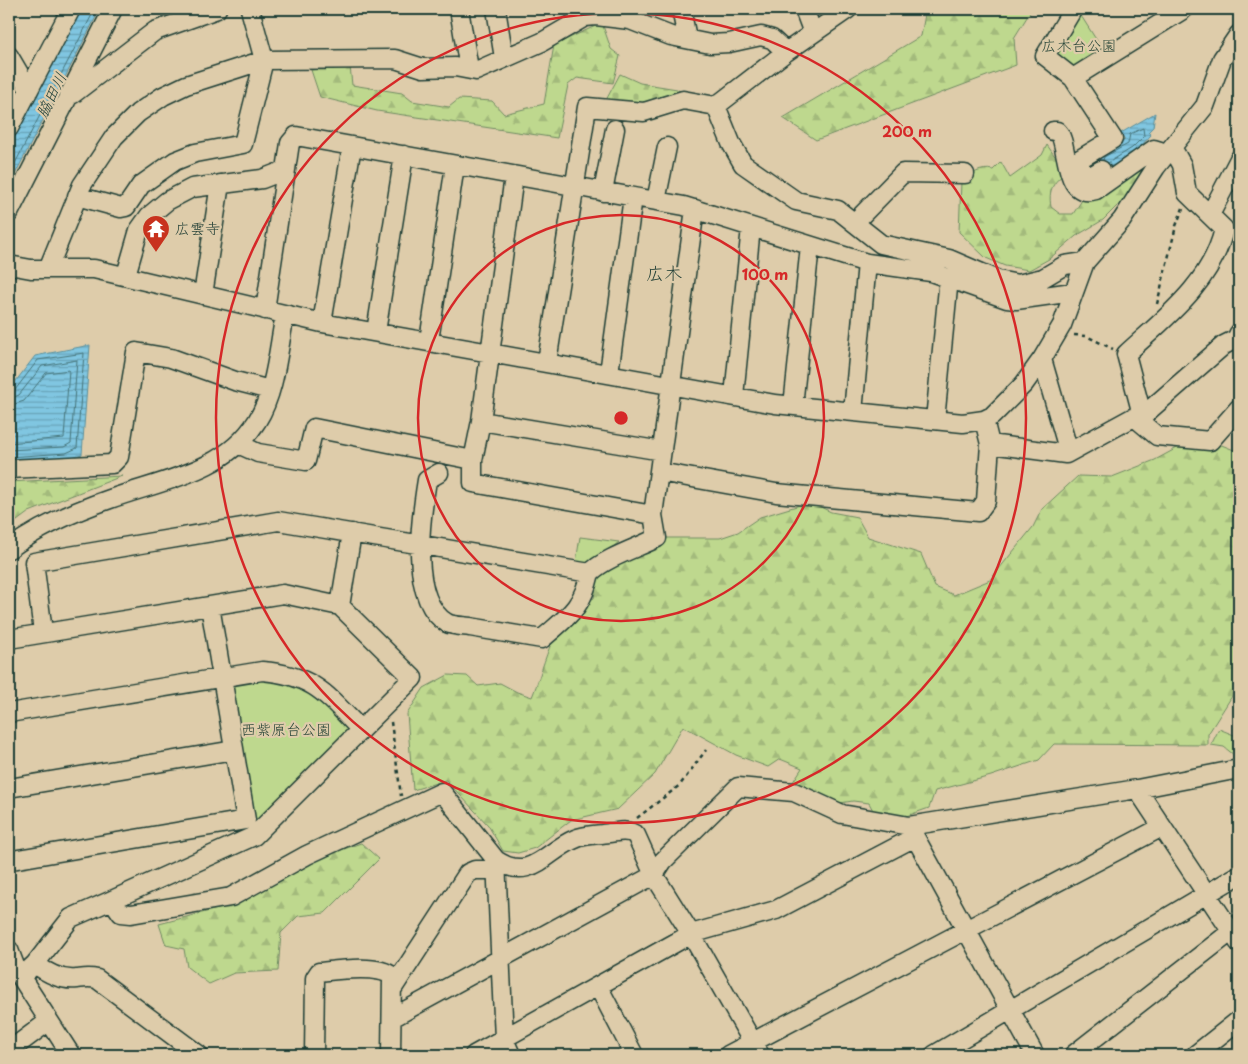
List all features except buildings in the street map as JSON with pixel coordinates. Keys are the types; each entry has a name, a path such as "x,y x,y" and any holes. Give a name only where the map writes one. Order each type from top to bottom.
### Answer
{"street":[{"path":"9,128 71,9"},
{"path":"9,213 113,9"},
{"path":"69,96 155,31 217,9"},
{"path":"77,196 121,208 126,207 142,185 175,161 195,154 243,144 264,60 250,9"},
{"path":"459,9 468,69"},
{"path":"496,9 504,58"},
{"path":"681,9 686,38"},
{"path":"804,9 813,33"},
{"path":"547,362 587,107 644,112 683,100 716,106 786,52 848,9"},
{"path":"1074,9 1046,56 1073,78 1113,138 1080,159 1079,166 1084,173 1090,176 1101,170"},
{"path":"1073,78 1184,9"},
{"path":"48,269 77,196 97,159 114,137 138,113 163,96 186,85 264,60 395,59 423,68 455,67 476,71 542,42 572,16 611,17 645,24 671,36 717,44 761,36 772,39 786,52"},
{"path":"9,265 31,270 78,268 126,275 322,323 793,406 963,423 984,420 1001,407 1024,384 1058,335 1085,262 1122,220 1169,150 1205,106 1222,59 1239,34"},
{"path":"9,56 29,90"},
{"path":"716,106 731,142 743,164 796,201 838,210 881,244 949,259 998,280 1018,284 1043,278 1065,265 1085,262"},
{"path":"603,192 615,129"},
{"path":"1052,131 1057,131 1063,137 1067,168 1078,188 1085,191 1096,190 1154,149 1169,150 1182,165 1187,193 1224,230 1220,248 1188,297 1126,354 1140,407 1138,420"},
{"path":"264,310 290,142 296,136 656,201 695,210 867,263 911,268 949,278 1007,299 1016,300 1073,292"},
{"path":"322,323 352,146"},
{"path":"656,201 667,147"},
{"path":"376,332 404,156"},
{"path":"1210,215 1239,159"},
{"path":"429,341 455,165"},
{"path":"126,275 139,230 149,216 167,200 182,192 220,184 262,179 285,170"},
{"path":"855,222 903,173 965,174"},
{"path":"514,176 481,421 473,460 473,483 653,516"},
{"path":"203,295 220,184"},
{"path":"609,373 633,197"},
{"path":"439,474 427,480 420,545 420,567 425,591 434,609 447,623 542,639 577,608 586,594 590,573 599,564 630,552 657,538 653,516 695,210"},
{"path":"734,396 751,227"},
{"path":"793,406 810,246"},
{"path":"853,412 867,263"},
{"path":"935,420 949,278"},
{"path":"9,549 44,527 108,499 186,474 214,462 238,444 257,420 270,390 286,315"},
{"path":"1138,420 1224,345 1238,338"},
{"path":"9,470 112,464 118,457 136,352 171,358 235,381 270,390"},
{"path":"1042,359 1066,442"},
{"path":"990,444 1066,454 1132,418 1138,420 1157,436 1210,441 1239,408"},
{"path":"659,472 776,493 978,512 986,501 990,444 984,420"},
{"path":"481,421 662,452"},
{"path":"238,444 258,453 306,461 314,428 473,460"},
{"path":"43,632 34,562 278,521 590,573"},
{"path":"340,606 352,533"},
{"path":"9,640 43,632 282,594 340,606 413,678 254,836 71,918 35,964 14,971"},
{"path":"9,858 12,860 246,820 210,606"},
{"path":"9,713 262,671 295,676 309,682 324,693 361,730"},
{"path":"9,788 234,750"},
{"path":"474,1055 507,1047 598,986 691,934 776,910 912,831 1239,769"},
{"path":"392,1018 654,875 663,861 738,786 794,792 842,814 912,831 965,931 1035,1055"},
{"path":"1073,1055 1235,937 1137,789"},
{"path":"112,900 121,913 132,914 230,897 307,856 402,809 442,792 496,865 500,958 507,1047"},
{"path":"728,1055 756,1049 965,931 1162,827"},
{"path":"393,988 468,874 496,865 527,868 545,859 565,844 577,838 631,832 636,835 654,875 691,934 756,1049"},
{"path":"934,1055 1239,875"},
{"path":"9,950 14,971 50,1021 71,1055"},
{"path":"35,964 62,978 75,980 90,977 97,979 199,1055"},
{"path":"314,1055 315,978 319,972 356,969 386,971 392,976 391,1055"},
{"path":"598,986 634,1055"},
{"path":"1195,1055 1239,1020"},
{"path":"9,1051 13,1046 50,1021"}],"path":[{"path":"1150,331 1176,226 1187,193"},
{"path":"1058,335 1086,336 1126,354"},
{"path":"382,708 390,720 402,809"},
{"path":"620,832 680,785 706,750"}],"green space":[{"path":"926,9 1032,9 1014,38 1016,65 816,140 783,118 921,36"},
{"name":"広木台公園","path":"1078,11 1104,52 1072,69 1057,57 1055,50"},
{"path":"602,23 611,49 620,56 613,83 577,78 568,85 557,138 377,111 320,97 311,70 350,66 352,85 402,93 412,101 449,107 459,99 492,101 504,114 544,104 554,45"},
{"path":"620,74 640,83 677,89 682,93 645,108 605,102"},
{"path":"1047,145 1066,172 1052,187 1050,195 1051,207 1060,214 1073,214 1084,197 1155,154 1126,197 1103,220 1076,236 1049,259 1029,270 1005,266 986,258 959,232 961,182 980,170 993,170 1001,162 1010,178 1042,155"},
{"path":"1199,436 1239,452 1239,685 1208,734 1208,745 1054,744 1039,760 991,776 935,791 929,808 881,825 869,803 853,801 813,807 789,788 802,768 780,759 768,767 736,755 683,726 655,774 618,809 571,820 535,848 518,853 503,851 488,825 446,780 413,790 407,714 424,688 448,675 467,676 478,686 500,683 532,697 549,648 561,624 568,614 594,598 598,574 646,545 666,538 720,538 738,532 760,517 810,502 831,512 857,517 868,537 921,554 935,587 954,595 990,580 1033,527 1042,509 1078,476 1112,477 1155,460"},
{"path":"122,476 29,512 9,527 9,482"},
{"path":"580,537 619,542 585,566 576,562"},
{"name":"西紫原台公園","path":"274,676 303,685 350,726 349,733 254,828 231,688 234,682"},
{"path":"1219,729 1239,737 1239,759 1224,747 1211,745"},
{"path":"361,843 379,859 325,913 298,916 281,933 278,971 234,973 209,984 187,967 184,949 166,945 159,924 229,906 315,859"}],"water":[{"name":"脇田川","path":"76,9 100,9 9,186 9,137"},
{"path":"1155,113 1153,127 1148,132 1151,135 1139,148 1118,164 1110,168 1093,171 1083,163 1125,140 1121,133"},
{"path":"90,345 82,454 68,458 9,462 9,390 35,356"}],"place":[{"name":"広雲寺","path":"156,253"}],"district":[{"name":"広木","path":"664,274"}]}
